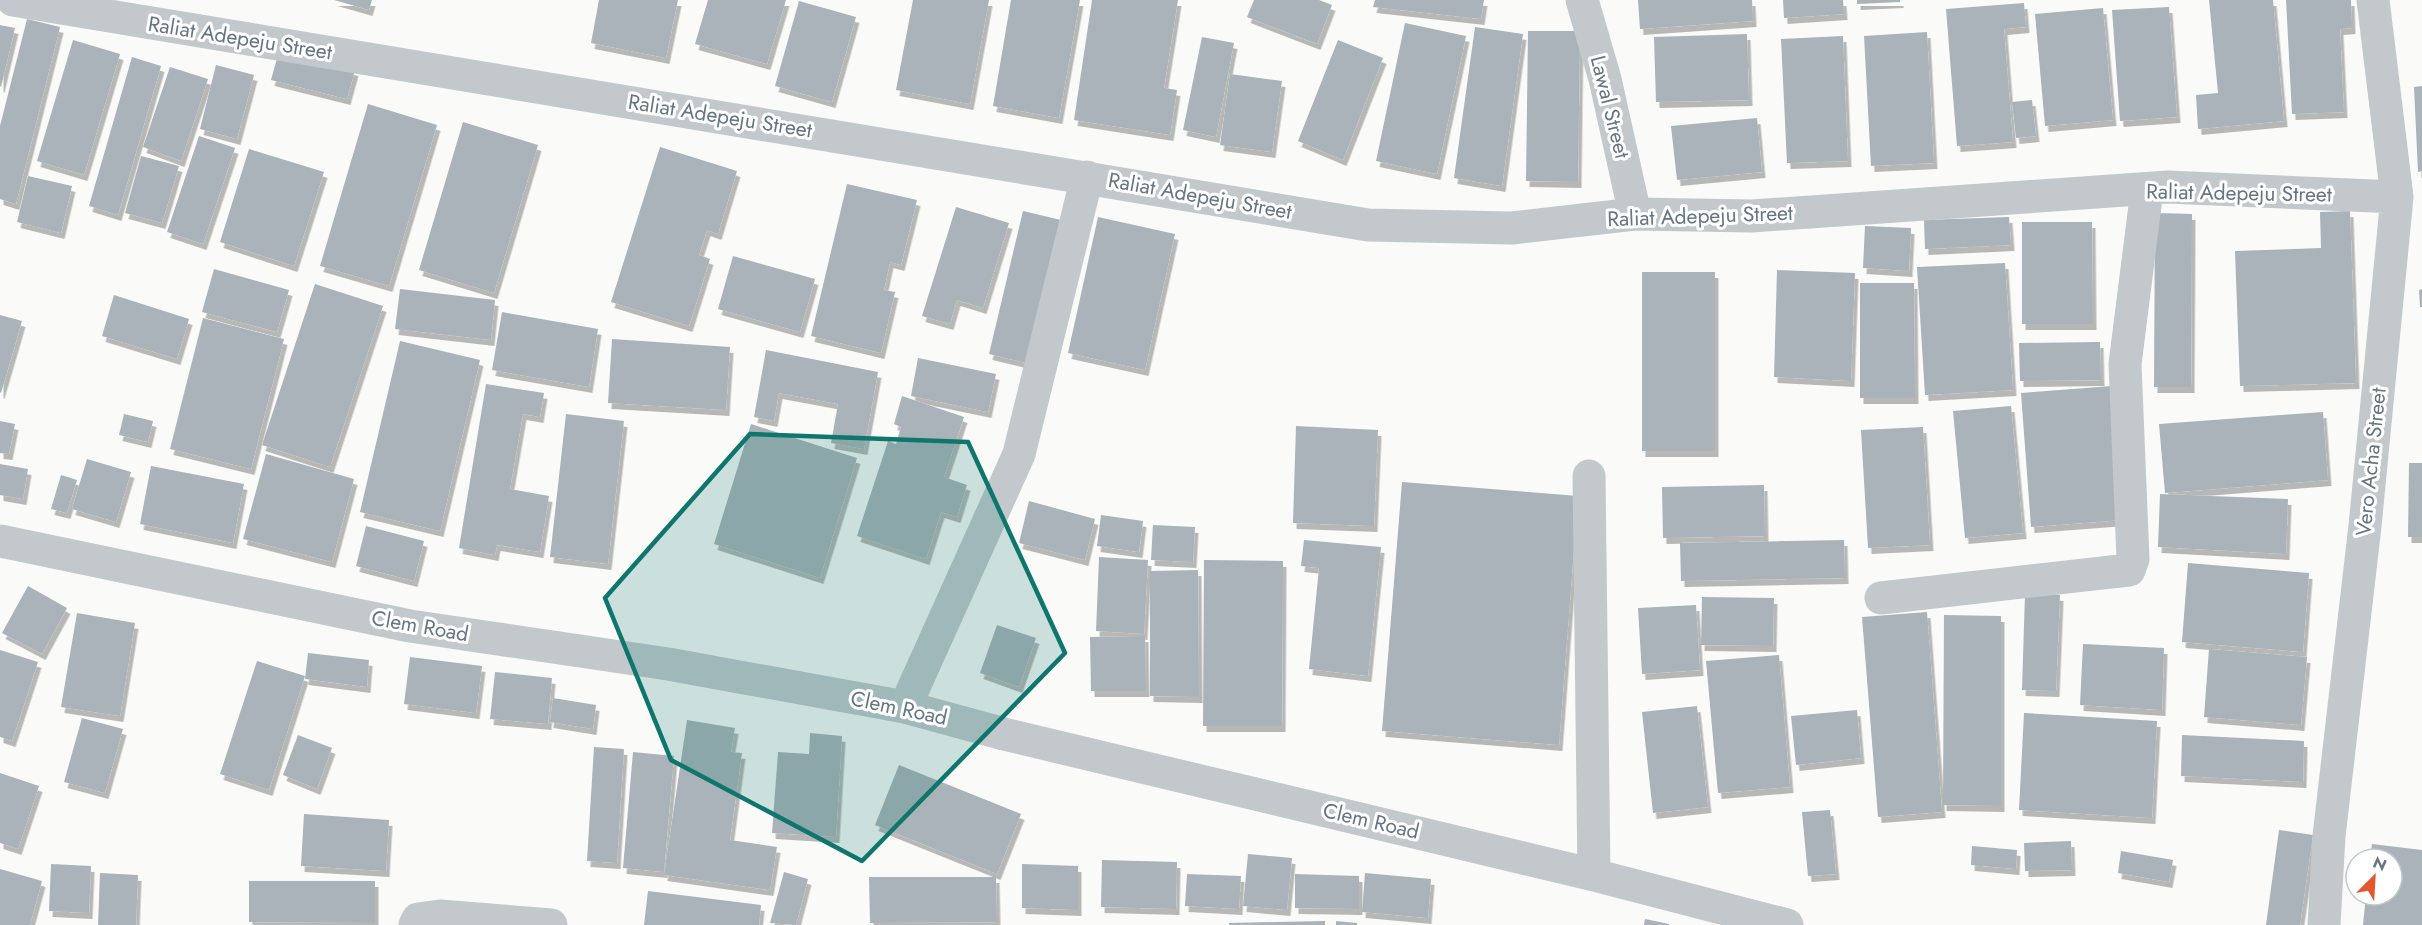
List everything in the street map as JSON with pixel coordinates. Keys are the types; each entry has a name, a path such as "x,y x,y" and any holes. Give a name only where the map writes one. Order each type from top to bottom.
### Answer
{"street":[{"name":"Raliat Adepeju Street","path":"13,0 1368,225 1512,228 1635,214 1752,216 2168,188 2397,197"},
{"name":"Lawal Street","path":"1582,0 1605,79 1635,214"},
{"name":"Vero Acha Street","path":"2324,925 2329,836 2365,526 2397,197 2373,0"},
{"path":"905,707 1019,454 1088,177"},
{"path":"1881,598 2129,570 2133,559 2125,364 2147,190"},
{"path":"1589,476 1594,875"},
{"name":"Clem Road","path":"0,541 410,626 668,664 905,707 1004,734 1594,875 1787,925"},
{"path":"415,925 418,920 440,915 551,925"}],"highlighted area":[{"path":"750,434 968,442 1065,653 862,861 671,760 605,598"}],"building":[{"path":"334,0 372,0 369,10"},
{"path":"599,0 678,0 666,58 591,43"},
{"path":"708,0 786,0 767,64 695,44"},
{"path":"913,0 989,0 970,104 896,90"},
{"path":"1011,0 1080,0 1059,118 993,106"},
{"path":"1092,0 1178,0 1164,88 1177,90 1170,135 1074,120"},
{"path":"1254,0 1319,0 1332,5 1317,44 1247,17"},
{"path":"1375,0 1484,0 1481,19 1373,7"},
{"path":"1638,0 1752,0 1753,21 1640,29"},
{"path":"1783,0 1843,0 1844,14 1784,18"},
{"path":"1857,0 1900,0 1900,2 1857,4"},
{"path":"2209,0 2273,0 2284,121 2198,129 2196,95 2218,93"},
{"path":"2286,0 2351,0 2352,28 2340,29 2344,112 2292,114"},
{"path":"799,1 856,17 832,102 775,86"},
{"path":"2024,3 2026,27 2004,29 2013,142 1957,146 1946,9"},
{"path":"2169,7 2177,117 2120,121 2112,10"},
{"path":"2103,8 2113,120 2045,126 2035,14"},
{"path":"27,19 60,27 16,204 0,199 0,126"},
{"path":"1405,23 1466,36 1437,174 1376,161"},
{"path":"0,25 15,28 1,87 0,86"},
{"path":"1475,27 1523,34 1502,186 1454,178"},
{"path":"1528,31 1580,31 1578,182 1526,181"},
{"path":"1927,32 1934,163 1871,166 1864,36"},
{"path":"1747,34 1749,100 1656,102 1654,37"},
{"path":"1843,36 1848,161 1787,163 1781,39"},
{"path":"1202,37 1234,43 1216,137 1183,130"},
{"path":"73,40 120,54 84,175 37,161"},
{"path":"1338,40 1383,58 1343,160 1298,141"},
{"path":"279,51 355,70 347,99 271,80"},
{"path":"132,57 161,66 118,215 89,206"},
{"path":"216,65 254,75 237,139 200,129"},
{"path":"170,67 208,79 181,161 143,147"},
{"path":"1230,74 1282,81 1272,152 1220,145"},
{"path":"2422,86 2422,171 2418,172 2414,87"},
{"path":"2032,100 2036,136 2016,138 2012,102"},
{"path":"368,104 437,125 389,286 320,266"},
{"path":"1757,118 1762,172 1677,180 1671,126"},
{"path":"463,122 538,145 494,293 419,270"},
{"path":"199,136 235,148 203,244 167,232"},
{"path":"660,147 737,171 718,234 707,230 699,255 710,259 689,326 611,302"},
{"path":"249,149 324,172 294,266 220,242"},
{"path":"141,156 179,166 162,223 125,213"},
{"path":"28,176 72,186 61,233 17,222"},
{"path":"847,184 917,200 901,265 890,262 884,290 895,292 881,353 811,336"},
{"path":"956,207 1009,223 983,308 957,300 950,324 922,316"},
{"path":"1023,211 1061,220 1026,363 989,354"},
{"path":"2350,211 2356,383 2240,386 2235,251 2321,248 2320,212"},
{"path":"2155,213 2192,214 2191,387 2154,387"},
{"path":"1098,217 1175,234 1145,370 1068,353"},
{"path":"2009,217 2011,245 1925,249 1924,220"},
{"path":"2022,222 2092,222 2093,324 2022,324"},
{"path":"1865,226 1911,228 1909,271 1863,268"},
{"path":"733,256 815,279 800,332 718,309"},
{"path":"2005,263 2013,390 1925,395 1917,267"},
{"path":"214,269 289,290 277,332 202,312"},
{"path":"1777,270 1855,273 1851,381 1774,377"},
{"path":"1642,272 1715,272 1715,451 1642,451"},
{"path":"1860,283 1914,283 1915,398 1860,398"},
{"path":"315,284 383,306 330,467 262,445"},
{"path":"400,289 495,300 491,340 395,329"},
{"path":"2422,289 2422,307 2420,307 2419,290"},
{"path":"114,295 189,319 177,359 102,336"},
{"path":"502,312 598,329 589,387 492,370"},
{"path":"0,315 22,321 1,393 0,392"},
{"path":"203,318 284,339 251,469 170,449"},
{"path":"612,339 730,347 726,410 608,403"},
{"path":"400,341 480,360 440,531 360,512"},
{"path":"2100,342 2101,380 2020,381 2019,343"},
{"path":"766,350 878,372 864,449 831,443 838,404 779,393 774,421 754,417"},
{"path":"918,358 996,374 988,412 911,396"},
{"path":"486,384 544,393 540,417 523,414 510,489 549,496 540,552 497,545 495,555 459,548"},
{"path":"2112,386 2122,520 2031,527 2021,393"},
{"path":"902,396 964,417 944,477 967,485 957,517 941,512 926,559 857,536 888,441 896,444 901,427 894,424"},
{"path":"2011,406 2023,533 1965,538 1953,411"},
{"path":"2323,412 2328,480 2165,493 2159,424"},
{"path":"124,414 153,421 148,442 119,435"},
{"path":"566,414 624,421 608,564 550,557"},
{"path":"0,421 15,424 9,454 0,453"},
{"path":"751,424 857,458 820,578 714,544"},
{"path":"1296,426 1378,430 1374,526 1293,523"},
{"path":"1923,427 1930,545 1868,548 1861,430"},
{"path":"266,454 354,479 332,562 243,539"},
{"path":"87,459 131,472 116,522 72,509"},
{"path":"2409,463 2422,463 2422,537 2408,537"},
{"path":"0,464 28,469 23,499 0,495"},
{"path":"151,466 244,484 233,543 140,524"},
{"path":"61,475 77,480 67,513 51,509"},
{"path":"1402,482 1578,496 1559,745 1382,731"},
{"path":"1764,485 1765,536 1663,538 1662,487"},
{"path":"2160,494 2288,499 2286,554 2158,547"},
{"path":"1029,501 1095,519 1085,560 1019,543"},
{"path":"1101,515 1143,521 1139,552 1097,546"},
{"path":"1153,525 1195,527 1193,562 1151,560"},
{"path":"366,526 424,541 414,581 356,566"},
{"path":"1304,540 1381,547 1368,676 1309,669 1319,568 1301,566"},
{"path":"1844,540 1845,578 1681,581 1680,543"},
{"path":"1099,557 1148,560 1144,634 1096,631"},
{"path":"1204,560 1283,561 1282,726 1203,726"},
{"path":"2188,563 2309,573 2303,652 2182,642"},
{"path":"1198,570 1199,697 1150,696 1150,571"},
{"path":"28,586 67,608 42,654 2,633"},
{"path":"2025,593 2060,595 2056,691 2022,690"},
{"path":"1702,597 1774,598 1773,646 1701,645"},
{"path":"1696,605 1700,670 1642,674 1638,608"},
{"path":"1927,612 1942,812 1878,817 1862,617"},
{"path":"77,613 135,623 120,716 61,707"},
{"path":"1944,615 2001,616 2001,806 1943,805"},
{"path":"997,625 1036,638 1019,687 980,673"},
{"path":"1145,636 1146,691 1091,691 1090,637"},
{"path":"2083,644 2164,648 2162,710 2080,705"},
{"path":"2209,649 2307,657 2301,725 2204,717"},
{"path":"0,650 38,662 12,741 0,737"},
{"path":"308,653 369,660 367,687 305,679"},
{"path":"1779,655 1790,787 1718,793 1706,661"},
{"path":"410,657 482,666 476,713 404,704"},
{"path":"257,661 305,676 269,790 220,774"},
{"path":"495,672 552,678 548,724 490,719"},
{"path":"553,698 596,705 593,729 550,722"},
{"path":"1697,706 1708,807 1653,813 1642,712"},
{"path":"1857,710 1861,758 1796,765 1791,716"},
{"path":"2024,713 2157,721 2152,818 2019,810"},
{"path":"82,718 123,729 105,793 64,782"},
{"path":"687,720 735,728 731,752 742,753 730,840 777,847 770,890 664,875"},
{"path":"810,733 842,736 836,837 772,833 778,752 809,754"},
{"path":"298,735 332,748 317,789 283,775"},
{"path":"2182,735 2304,741 2303,782 2181,776"},
{"path":"594,747 624,749 617,863 587,861"},
{"path":"633,752 674,756 664,872 623,868"},
{"path":"899,765 1021,814 997,874 875,825"},
{"path":"0,773 39,786 18,849 0,843"},
{"path":"1830,810 1836,874 1808,876 1802,812"},
{"path":"304,814 389,820 386,871 301,866"},
{"path":"2279,830 2313,835 2300,925 2266,925"},
{"path":"2071,841 2072,870 2025,871 2024,843"},
{"path":"2372,844 2397,847 2372,847"},
{"path":"1972,846 2017,850 2016,869 1971,865"},
{"path":"2404,848 2422,850 2422,925 2363,925 2365,907 2404,907"},
{"path":"2121,851 2173,860 2169,882 2118,873"},
{"path":"1248,854 1292,858 1287,910 1243,906"},
{"path":"1102,860 1177,862 1176,909 1101,907"},
{"path":"51,864 91,866 89,913 49,911"},
{"path":"1022,864 1078,866 1078,910 1022,908"},
{"path":"0,869 42,881 30,925 0,925"},
{"path":"784,872 808,879 796,925 770,923"},
{"path":"100,873 138,875 136,925 98,925"},
{"path":"1365,873 1431,879 1428,918 1362,912"},
{"path":"1187,874 1241,876 1239,909 1185,906"},
{"path":"1295,874 1359,876 1359,909 1295,908"},
{"path":"869,877 996,877 997,922 870,923"},
{"path":"249,881 375,881 375,923 249,922"},
{"path":"648,891 761,905 759,925 644,925"},
{"path":"1645,919 1669,924 1669,925 1644,925"},
{"path":"1325,921 1325,925 1229,925 1229,923"},
{"path":"1336,921 1357,923 1357,925 1336,925"}]}
